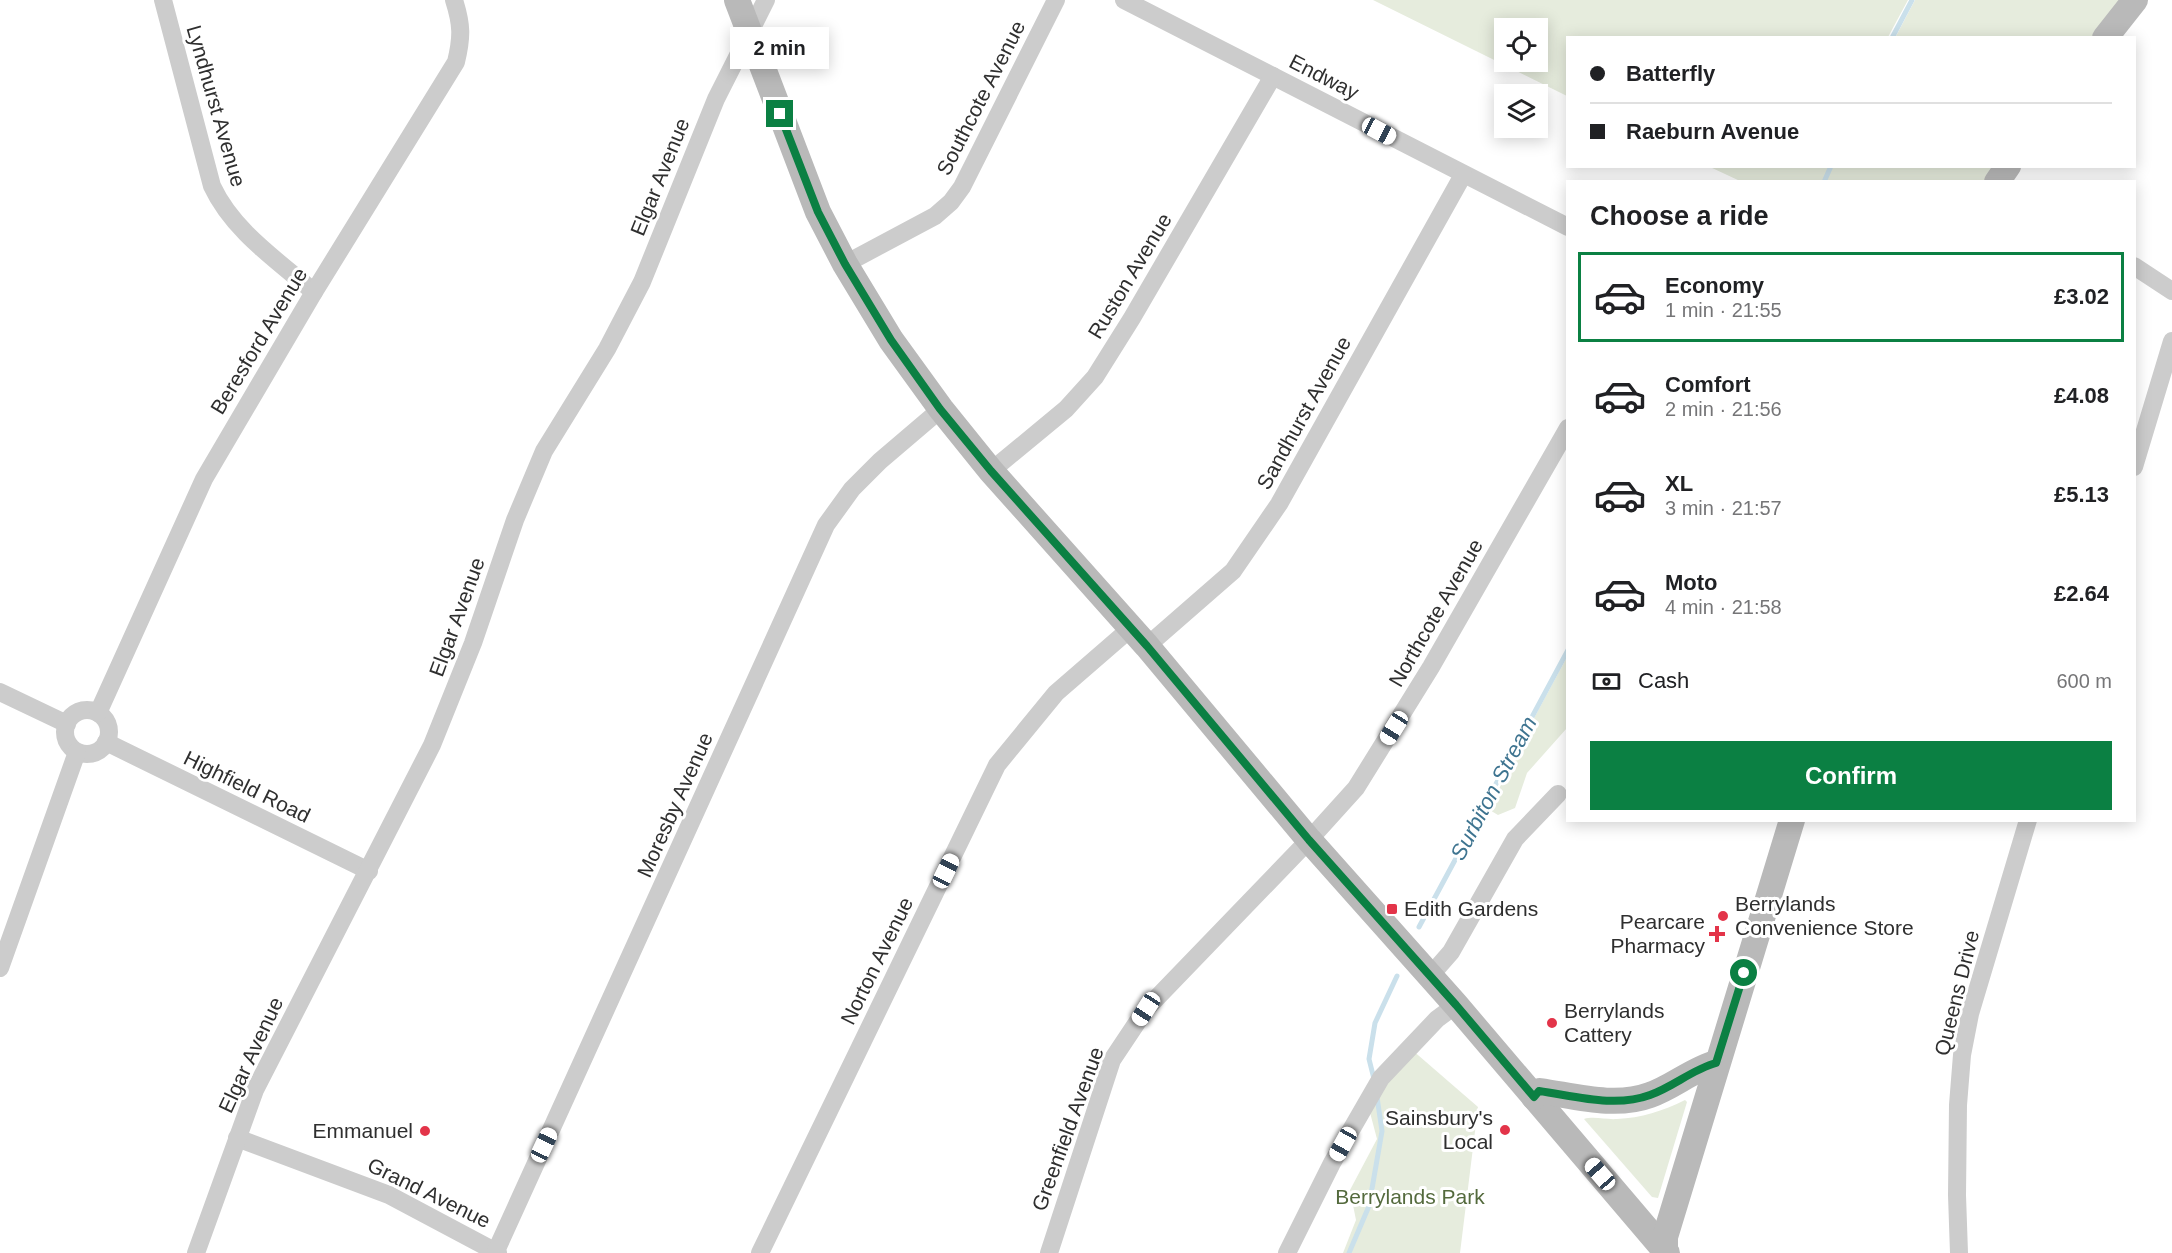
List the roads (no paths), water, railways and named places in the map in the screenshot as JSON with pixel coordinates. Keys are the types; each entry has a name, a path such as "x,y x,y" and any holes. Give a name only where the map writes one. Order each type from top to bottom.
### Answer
{"street":[{"name":"Lyndhurst Avenue","path":"163,0 212,186 221,206 242,231 314,292"},
{"name":"Beresford Avenue","path":"98,713 204,479 314,292 456,62 462,40 460,19 454,0"},
{"path":"737,0 818,212 845,264 891,340 940,409 991,471 1139,637 1309,840 1456,1005 1666,1251"},
{"name":"Elgar Avenue","path":"196,1253 255,1090 432,745 473,643 516,520 544,451 607,349 642,282 716,99 766,0"},
{"name":"Southcote Avenue","path":"845,264 935,216 951,202 962,187 1056,0"},
{"name":"Endway","path":"1124,0 1566,226"},
{"path":"2107,36 2135,0"},
{"name":"Ruston Avenue","path":"991,471 1066,409 1095,377 1274,76"},
{"name":"Sandhurst Avenue","path":"1139,637 1233,571 1279,504 1463,175"},
{"path":"2136,267 2172,291"},
{"path":"2136,460 2172,341"},
{"name":"Moresby Avenue","path":"497,1252 826,525 852,489 880,461 940,409"},
{"name":"Northcote Avenue","path":"1309,840 1356,788 1431,668 1566,432"},
{"name":"Norton Avenue","path":"760,1253 997,765 1056,693 1139,637"},
{"path":"0,692 67,724"},
{"path":"84,711 98,713 109,729 106,742 102,748 90,754 77,752 68,742 65,730 67,724 77,713 84,711"},
{"name":"Highfield Road","path":"106,742 369,871"},
{"path":"0,968 77,752"},
{"path":"1430,976 1451,952 1515,839 1558,794"},
{"path":"1666,1251 1665,1237 1716,1063 1791,822"},
{"name":"Queens Drive","path":"1959,1253 1958,1105 1962,1055 1970,1014 2027,822"},
{"name":"Greenfield Avenue","path":"1049,1253 1112,1060 1146,1009 1309,840"},
{"path":"1287,1253 1321,1184 1381,1078 1437,1019 1456,1005"},
{"path":"1534,1097 1539,1091 1607,1101 1629,1100 1649,1096 1707,1065 1716,1063"},
{"name":"Grand Avenue","path":"237,1138 389,1195 497,1252"}],"waterway":[{"name":"Surbiton Stream","path":"1893,36 1912,0"},
{"name":"Surbiton Stream","path":"1825,180 1830,168"},
{"name":"Surbiton Stream","path":"1419,927 1566,654"},
{"name":"Surbiton Stream","path":"1374,1079 1369,1059 1375,1023 1397,976"},
{"name":"Surbiton Stream","path":"1349,1253 1369,1206 1382,1131 1377,1097"}],"place":[{"name":"Edith Gardens","path":"1392,909"},
{"name":"Berrylands Convenience Store","path":"1723,916"},
{"name":"Pearcare Pharmacy","path":"1717,934"},
{"name":"Berrylands Cattery","path":"1552,1023"},
{"name":"Sainsbury's Local","path":"1505,1130"},
{"name":"Emmanuel","path":"425,1131"}],"park label":[{"name":"Berrylands Park","path":"1410,1197"}]}
